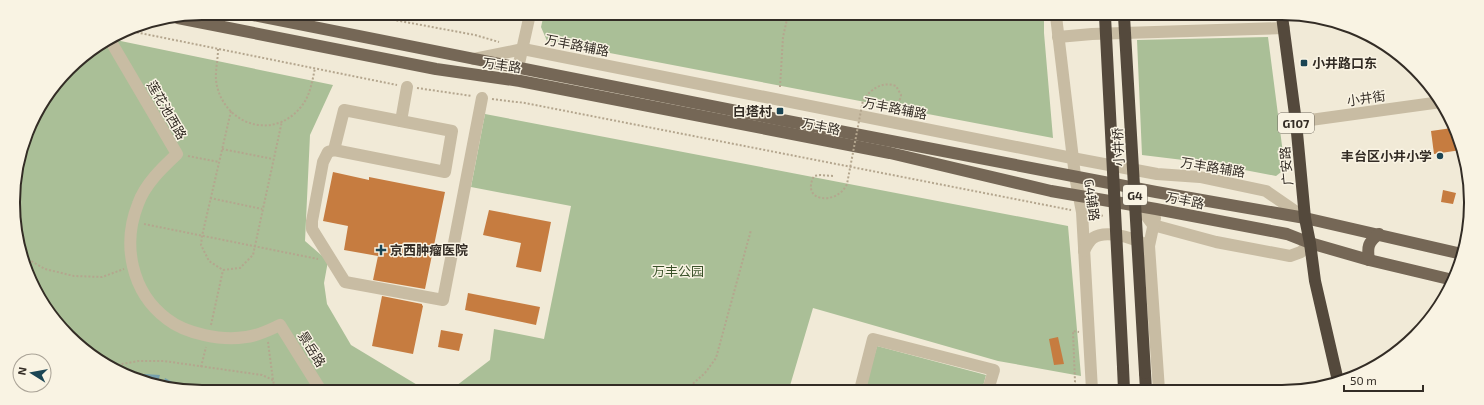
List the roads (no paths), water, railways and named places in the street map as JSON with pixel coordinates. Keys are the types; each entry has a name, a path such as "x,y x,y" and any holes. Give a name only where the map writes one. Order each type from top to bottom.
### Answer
{"highway":[{"name":"小井桥","path":"1105,20 1124,385"},
{"name":"小井桥","path":"1124,20 1146,385"},
{"name":"广安路","path":"1283,22 1296,122 1305,218"},
{"name":"G107","path":"1305,218 1315,281 1337,376"}],"main road":[{"name":"万丰路","path":"189,20 436,69 520,81 890,153 1051,191 1156,208 1287,234 1310,243 1369,260 1447,279"},
{"name":"万丰路","path":"291,20 518,68 1075,176 1305,218 1457,253"},
{"path":"1369,260 1367,250 1372,240 1379,234"}],"street":[{"path":"518,68 529,20"},
{"name":"G4辅路","path":"1056,20 1072,158 1082,212 1092,385"},
{"path":"1058,37 1283,22"},
{"name":"莲花池西路","path":"112,44 177,154 155,175 138,203 130,229 130,256 132,266 143,292 153,306 167,320 185,329 208,336 226,338 246,337 266,331 280,324"},
{"name":"万丰路辅路","path":"472,59 523,49 817,106 1072,158 1157,174 1200,177 1266,191 1305,218"},
{"path":"401,121 407,87"},
{"path":"334,150 344,110 452,131 445,172 334,150 328,152 323,162 312,221 312,229 345,282 443,300 482,98"},
{"name":"小井街","path":"1296,122 1434,103"},
{"path":"1139,206 1153,225 1216,242 1290,256 1301,252 1310,243"},
{"path":"1156,208 1149,246 1159,385"},
{"path":"1084,251 1093,238 1106,234 1132,238 1149,246"},
{"name":"景岳路","path":"280,324 318,385"},
{"path":"861,385 874,339 994,370 990,385"}],"water":[{"path":"142,374 144,374 160,375 159,380"},
{"path":"165,378 172,382 167,381 164,381"}],"place":[{"name":"小井路口东","path":"1304,63"},
{"name":"白塔村","path":"780,111"},
{"name":"丰台区小井小学","path":"1440,156"},
{"name":"京西肿瘤医院","path":"381,250"}],"park label":[{"name":"万丰公园","path":"678,271"}]}
